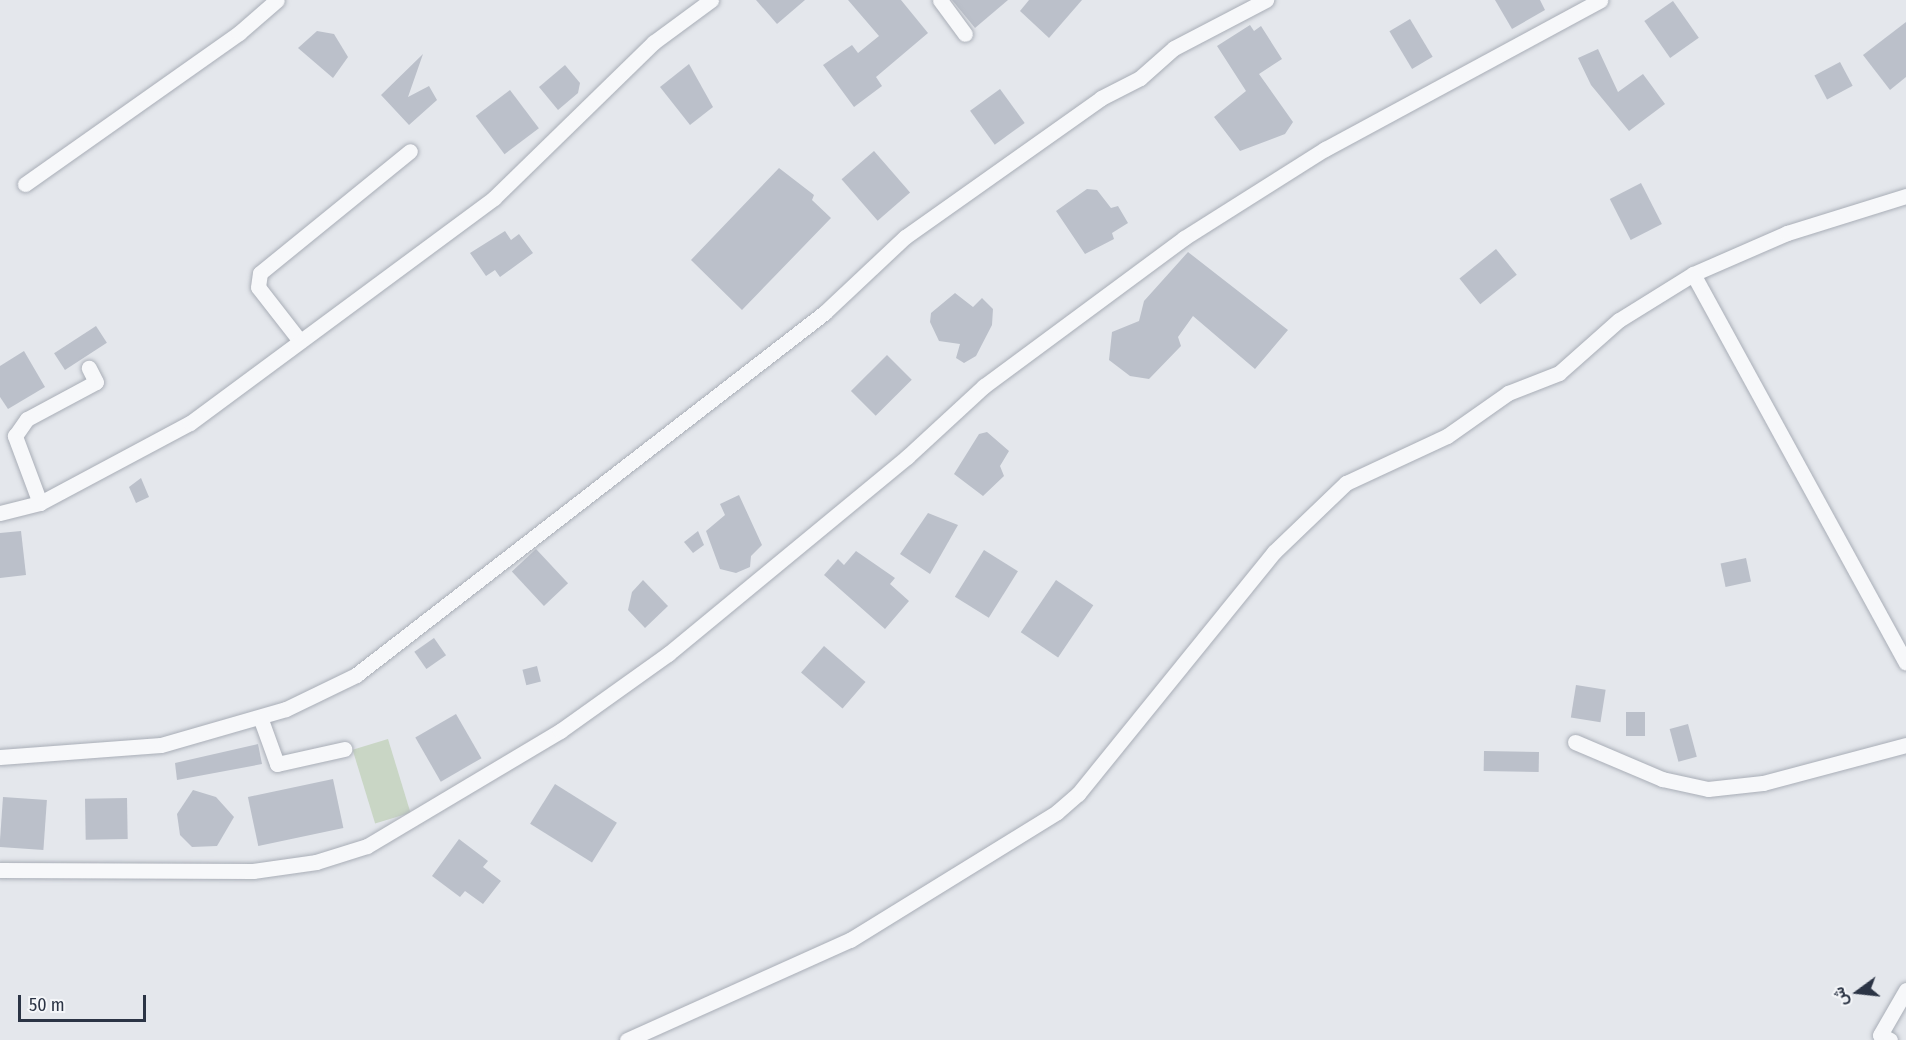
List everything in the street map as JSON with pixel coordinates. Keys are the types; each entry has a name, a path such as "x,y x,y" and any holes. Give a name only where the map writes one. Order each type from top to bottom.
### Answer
{"street":[{"path":"25,184 239,33 277,0"},
{"path":"0,513 39,503 190,423 494,198 654,42 711,0"},
{"path":"940,0 965,34"},
{"path":"0,757 161,745 260,717 319,696 356,675 824,313 905,237 1101,98 1140,78 1174,48 1266,0"},
{"path":"0,870 253,871 316,862 367,846 560,731 668,654 908,457 984,386 1184,237 1325,149 1600,0"},
{"path":"300,341 258,287 260,273 410,151"},
{"path":"627,1040 850,940 1044,821 1078,794 1274,552 1326,499 1368,469 1448,436 1508,393 1559,373 1619,320 1693,274 1786,233 1906,195"},
{"path":"1693,274 1906,663"},
{"path":"39,503 15,436 27,419 96,382 89,369"},
{"path":"260,717 277,764 344,749"},
{"path":"1575,742 1662,779 1708,789 1763,783 1906,745"},
{"path":"1882,1038 1906,990"}],"green space":[{"path":"388,739 411,813 375,823 353,750"}],"building":[{"path":"756,0 805,0 777,24"},
{"path":"848,0 901,0 928,33 876,77 882,86 854,107 823,65 852,45 858,53 879,36"},
{"path":"952,0 1008,0 975,28"},
{"path":"1029,0 1082,0 1049,38 1020,11"},
{"path":"1495,0 1540,0 1545,10 1512,29"},
{"path":"1673,1 1699,38 1670,58 1644,21"},
{"path":"1410,19 1433,57 1412,69 1389,31"},
{"path":"1906,22 1906,77 1890,90 1863,55"},
{"path":"1250,25 1254,31 1261,26 1282,59 1259,74 1293,122 1285,134 1240,151 1214,117 1246,91 1217,46"},
{"path":"317,31 334,34 348,57 333,78 298,48"},
{"path":"1598,49 1618,92 1643,74 1665,104 1629,131 1591,85 1578,58"},
{"path":"423,54 408,97 429,86 437,100 409,125 381,95"},
{"path":"1840,62 1853,86 1827,99 1814,76"},
{"path":"689,64 713,107 690,125 660,87"},
{"path":"565,65 580,83 578,93 558,110 539,87"},
{"path":"1000,89 1025,123 995,145 970,111"},
{"path":"510,90 539,128 505,154 476,116"},
{"path":"874,151 910,193 878,221 842,179"},
{"path":"779,168 814,195 812,200 831,218 742,310 691,260"},
{"path":"1641,183 1662,224 1631,240 1610,199"},
{"path":"1087,189 1097,190 1111,208 1118,206 1128,223 1112,233 1114,239 1085,254 1056,211"},
{"path":"505,231 511,240 519,234 533,253 500,277 495,270 486,276 470,253"},
{"path":"1496,249 1517,275 1480,304 1459,279"},
{"path":"1188,252 1288,330 1255,369 1193,316 1178,337 1181,346 1149,379 1130,376 1109,360 1112,332 1139,321 1144,301"},
{"path":"955,293 973,307 982,298 993,309 992,325 976,356 964,363 956,358 960,344 939,341 930,322 931,313"},
{"path":"96,326 107,343 65,370 54,353"},
{"path":"24,351 45,387 8,409 0,397 0,366"},
{"path":"887,355 912,380 876,416 851,391"},
{"path":"987,432 1009,451 1000,466 1004,476 983,496 954,474 979,434"},
{"path":"141,478 149,497 136,503 129,487"},
{"path":"739,495 762,545 751,556 750,567 736,573 720,569 706,531 725,515 720,504"},
{"path":"928,513 958,525 930,574 900,554"},
{"path":"21,531 26,575 0,578 0,533"},
{"path":"698,531 704,545 693,553 684,542"},
{"path":"536,549 568,583 544,606 512,572"},
{"path":"984,550 1018,571 989,618 955,597"},
{"path":"856,551 895,578 890,584 909,601 885,629 824,575 838,559 844,565"},
{"path":"1746,558 1751,581 1726,587 1721,563"},
{"path":"643,580 668,606 645,628 628,610 632,592"},
{"path":"1056,580 1093,605 1058,657 1021,632"},
{"path":"434,638 446,655 426,669 414,652"},
{"path":"824,646 866,682 843,708 801,672"},
{"path":"537,666 541,682 526,685 522,670"},
{"path":"1576,685 1606,690 1600,722 1571,718"},
{"path":"1626,712 1645,712 1645,736 1626,736"},
{"path":"456,714 481,758 441,782 415,738"},
{"path":"1688,724 1697,757 1678,762 1670,729"},
{"path":"258,744 262,764 177,780 175,763"},
{"path":"1484,751 1539,752 1539,772 1484,771"},
{"path":"333,779 343,828 258,846 248,797"},
{"path":"555,784 617,823 592,863 530,824"},
{"path":"193,790 216,797 234,817 217,846 192,847 180,835 177,814"},
{"path":"3,797 47,800 43,850 0,847"},
{"path":"127,798 128,839 86,840 85,799"},
{"path":"459,839 488,861 483,867 501,881 483,904 465,891 460,897 432,876"}]}
